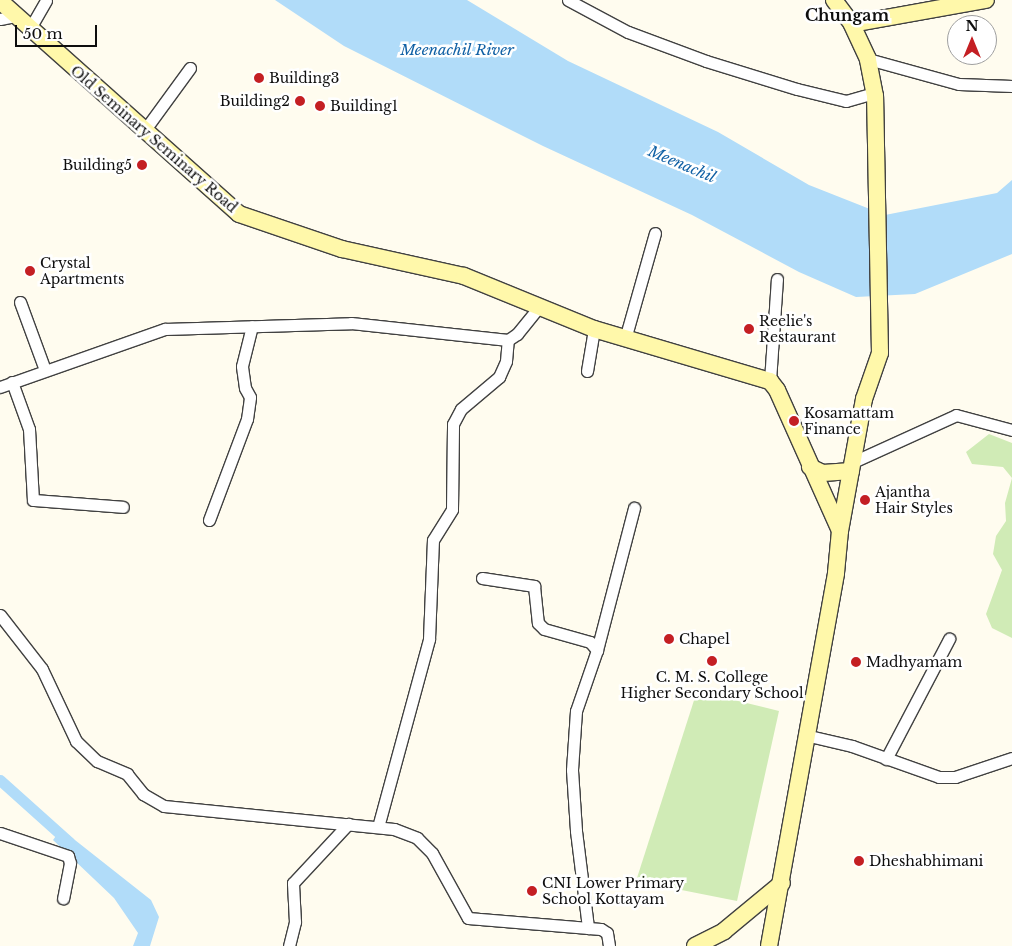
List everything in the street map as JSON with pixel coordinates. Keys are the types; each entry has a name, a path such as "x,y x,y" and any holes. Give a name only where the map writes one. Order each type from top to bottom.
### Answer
{"main road":[{"path":"768,946 782,883 805,735 836,573 840,531 864,400 880,352 881,318 874,95 868,59 852,24 834,0"},
{"path":"852,24 986,0"},
{"name":"Old Seminary Seminary Road","path":"0,1 7,17 29,30 239,214 342,249 464,276 538,308 625,339 770,381"},
{"path":"770,381 777,390 840,531"},
{"path":"810,467 823,472 852,467"},
{"path":"695,946 724,931 782,883"}],"street":[{"path":"29,30 46,0"},
{"path":"568,0 628,32 706,61 788,86 846,101 874,95"},
{"path":"868,59 959,84 1012,86"},
{"path":"144,130 190,68"},
{"path":"625,339 655,233"},
{"path":"770,381 777,279"},
{"path":"20,302 45,370"},
{"path":"0,387 165,328 351,323 508,340 517,334 538,308"},
{"path":"209,520 247,418 250,397 245,388 242,366 252,326"},
{"path":"587,371 594,328"},
{"path":"378,827 429,639 433,540 452,509 453,424 461,409 499,377 506,361 508,340"},
{"path":"12,382 28,429 32,500 123,507"},
{"path":"852,467 956,415 1012,430"},
{"path":"588,928 576,831 572,770 576,711 597,650 634,508"},
{"path":"482,578 534,586 538,623 544,629 590,642 597,650"},
{"path":"0,615 46,676 76,741 97,760 126,774 143,794 164,806 394,829 417,838 432,853 468,918 588,928 607,933 609,946"},
{"path":"886,759 949,639"},
{"path":"805,735 939,777 955,777 1012,758"},
{"path":"289,946 295,922 293,883 348,824"},
{"path":"0,834 68,856 70,863 63,898"}],"green space":[{"path":"989,434 1012,443 1012,478 1003,467 972,464 966,452"},
{"path":"1012,478 1012,638 992,628 986,614 1002,570 993,554 996,536 1006,521 1005,503"},
{"path":"697,691 779,711 737,901 636,881"}],"water":[{"name":"Meenachil River","path":"275,0 467,0 568,61 718,132 809,185 885,215 997,193 1012,180 1012,254 915,294 856,297 799,272 692,215 543,146 344,46"},
{"path":"61,829 151,900 159,917 150,946 133,946 138,933 114,898 53,840"}],"waterway":[{"path":"0,780 69,842"}],"place":[{"name":"Building3","path":"259,78"},
{"name":"Building2","path":"300,101"},
{"name":"Building1","path":"320,106"},
{"name":"Building5","path":"142,165"},
{"name":"Crystal Apartments","path":"30,271"},
{"name":"Reelie's Restaurant","path":"749,329"},
{"name":"Kosamattam Finance","path":"794,421"},
{"name":"Ajantha Hair Styles","path":"865,500"},
{"name":"Chapel","path":"669,639"},
{"name":"C. M. S. College Higher Secondary School","path":"712,661"},
{"name":"Madhyamam","path":"856,662"},
{"name":"Dheshabhimani","path":"859,861"},
{"name":"CNI Lower Primary School Kottayam","path":"532,891"}],"district":[{"name":"Chungam","path":"847,15"}],"water label":[{"name":"Meenachil","path":"682,164"}]}
